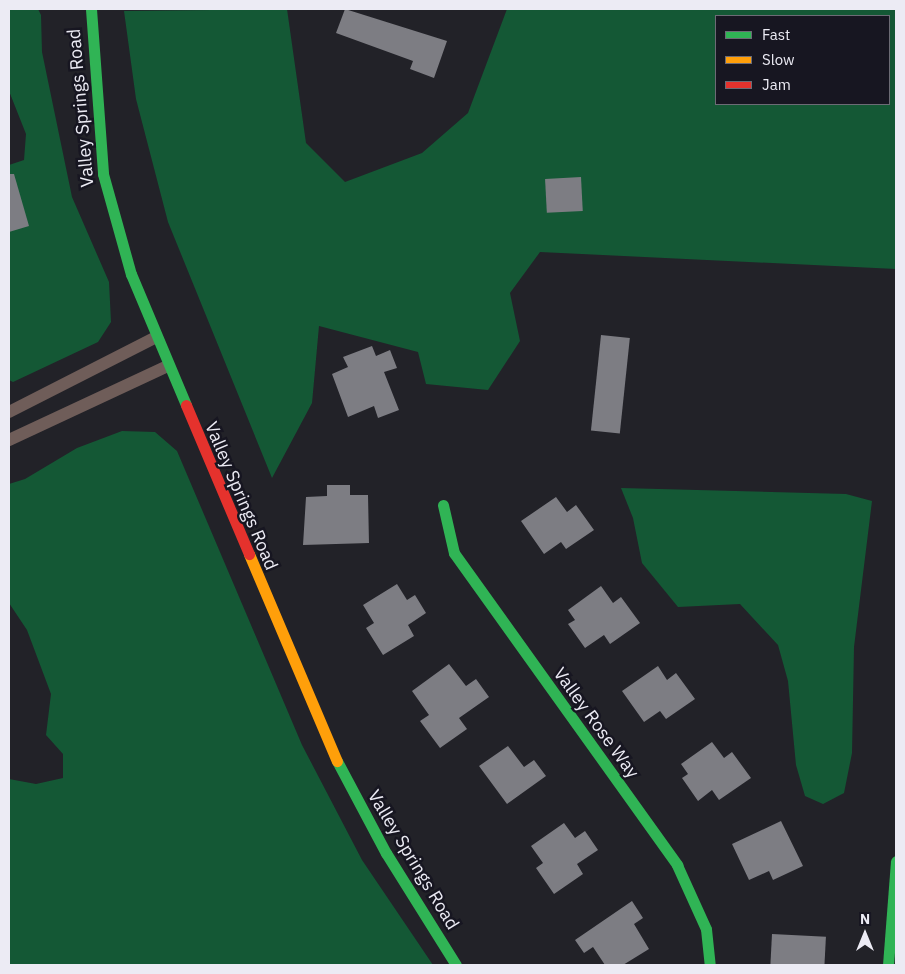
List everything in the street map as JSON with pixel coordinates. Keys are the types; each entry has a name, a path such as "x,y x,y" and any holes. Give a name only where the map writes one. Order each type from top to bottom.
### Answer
{"street":[{"name":"Valley Springs Road","path":"91,9 104,183 118,240 168,366 333,753 386,853 456,965"},
{"name":"Valley Rose Way","path":"443,505 454,553 481,595 677,865 706,929 710,965"},
{"path":"888,965 896,861"}],"lane":[{"path":"9,412 156,337"},
{"path":"9,440 168,366"}],"green space":[{"path":"9,9 38,9 41,15 42,52 72,197 109,282 111,322 98,342 13,382 9,380 9,165 24,160 26,134 9,91"},
{"path":"287,9 306,143 345,182 422,153 468,113 507,9 896,9 896,269 540,252 510,293 520,341 488,390 426,384 418,352 319,326 312,403 272,478 168,222 136,99 124,11"},
{"path":"122,431 155,432 177,451 302,745 362,860 433,965 9,965 9,779 36,784 63,778 63,754 46,735 51,694 27,630 9,603 9,484 25,479 77,448"},
{"path":"621,488 846,494 872,501 854,647 852,753 844,793 823,804 805,796 796,765 788,681 778,645 740,604 678,607 642,563 633,518"}],"building":[{"path":"345,9 447,41 434,78 410,69 413,61 336,33"},
{"path":"9,174 14,174 29,226 9,232"},
{"path":"581,177 583,211 547,213 545,179"},
{"path":"601,335 630,338 620,434 591,430"},
{"path":"372,346 376,356 390,350 397,368 384,372 399,410 378,418 374,406 348,417 332,374 348,367 343,357"},
{"path":"327,485 350,485 350,495 368,495 369,543 303,545 306,497 327,496"},
{"path":"556,497 567,512 576,505 594,530 566,549 561,542 544,554 521,521"},
{"path":"397,584 407,600 415,595 426,613 408,625 414,636 383,655 366,628 374,623 363,605"},
{"path":"601,586 613,603 621,597 640,623 610,644 604,635 585,648 568,624 575,620 568,610"},
{"path":"449,664 466,686 476,679 489,697 459,718 467,729 440,748 420,721 429,715 412,691"},
{"path":"658,666 667,680 676,673 695,699 666,719 660,711 644,722 622,691"},
{"path":"712,742 724,758 732,752 751,778 719,800 712,790 698,801 682,778 688,774 681,764"},
{"path":"508,746 524,767 534,760 546,776 507,804 479,766"},
{"path":"781,821 803,866 773,880 769,871 749,880 732,844"},
{"path":"564,823 575,838 585,831 598,850 577,864 583,874 554,894 536,868 543,863 531,846"},
{"path":"632,901 643,918 634,924 649,949 623,965 605,965 593,947 584,953 575,940"},
{"path":"772,934 826,937 824,965 770,965"}],"traffic: fast":[{"path":"91,9 103,174 131,274 186,405"},
{"path":"443,505 454,553 677,865 706,929 710,965"},
{"path":"337,761 386,853 456,965"},
{"path":"888,965 896,861"}],"traffic: slow":[{"path":"249,554 337,761"}],"traffic: jam":[{"path":"186,405 249,554"}]}
